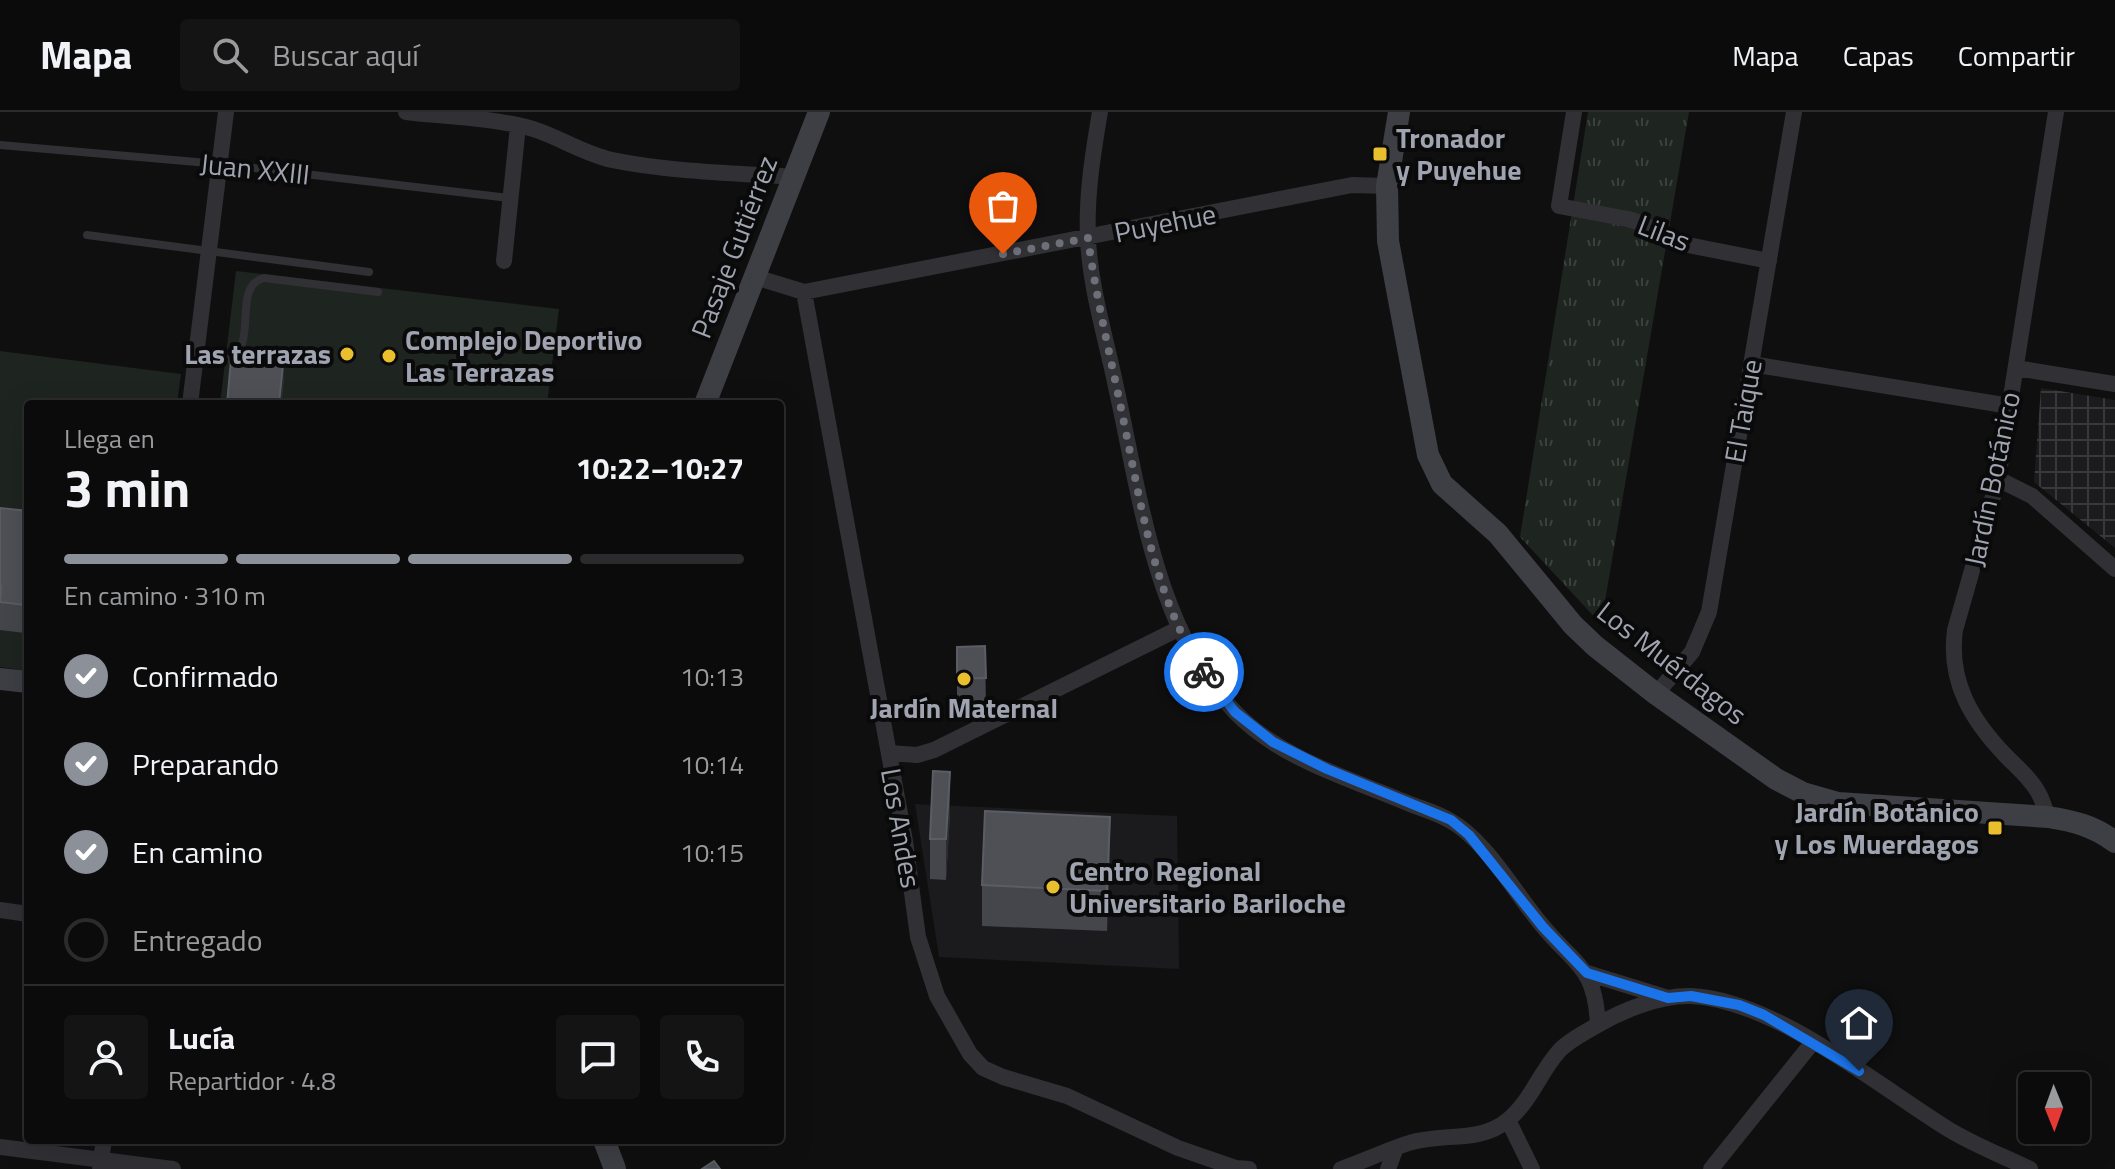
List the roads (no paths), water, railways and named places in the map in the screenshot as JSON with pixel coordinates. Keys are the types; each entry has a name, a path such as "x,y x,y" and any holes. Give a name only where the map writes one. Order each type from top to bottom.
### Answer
{"street":[{"path":"191,400 226,112"},
{"path":"406,112 518,126 539,132 585,154 613,160 649,166 794,177"},
{"name":"Pasaje Gutiérrez","path":"707,400 819,112"},
{"path":"1100,112 1090,185 1088,238 1094,284 1147,525 1167,599 1202,669 1235,712 1273,742 1327,769 1451,820 1469,835 1543,927 1587,973 1595,997 1598,1025"},
{"name":"Los Muérdagos","path":"1399,112 1387,186 1388,241 1428,455 1442,484 1498,534 1573,625 1656,694 1776,779 1817,798 1909,810 2048,817 2080,822 2101,831 2115,842"},
{"name":"Lilas","path":"1574,112 1559,206 1628,219 1644,224 1678,243 1769,261"},
{"name":"El Taique","path":"1656,694 1692,652 1709,612 1794,112"},
{"name":"Jardín Botánico","path":"2048,817 2039,793 1987,736 1973,715 1954,670 1955,630 1998,479 2056,112"},
{"path":"504,261 518,126"},
{"name":"Puyehue","path":"755,277 804,292 1352,185 1387,186"},
{"name":"Los Andes","path":"804,292 889,753 918,937 937,996 970,1054 983,1068 1067,1096 1178,1148 1236,1168 1249,1169"},
{"path":"1751,364 2010,406"},
{"path":"2016,368 2115,384"},
{"path":"1998,479 2032,496 2115,569"},
{"path":"889,753 917,755 934,750 1180,628"},
{"path":"0,679 24,682"},
{"path":"0,910 24,913"},
{"path":"1587,973 1668,998 1702,997 1739,1005 1764,1015 1813,1042 1951,1131 2030,1169"},
{"path":"1341,1169 1409,1143 1433,1138 1468,1138 1490,1130 1508,1120 1526,1101 1559,1050 1598,1025 1668,998"},
{"path":"1711,1169 1813,1042"},
{"path":"1508,1120 1532,1169"},
{"path":"101,1164 104,1144"},
{"path":"606,1144 615,1169"},
{"path":"0,1147 101,1164 173,1169"},
{"path":"1388,1169 1395,1150"}],"lane":[{"name":"Juan XXIII","path":"0,145 220,164 509,198"},
{"path":"87,235 369,272"},
{"path":"196,362 228,359 238,351 245,333 249,289 257,280 264,278 378,292"}],"place":[{"name":"Tronador y Puyehue","path":"1380,154"},
{"name":"Las terrazas","path":"347,354"},
{"name":"Complejo Deportivo Las Terrazas","path":"389,356"},
{"name":"Jardín Maternal","path":"964,679"},
{"name":"Jardín Botánico y Los Muerdagos","path":"1995,828"},
{"name":"Centro Regional Universitario Bariloche","path":"1053,887"}]}
